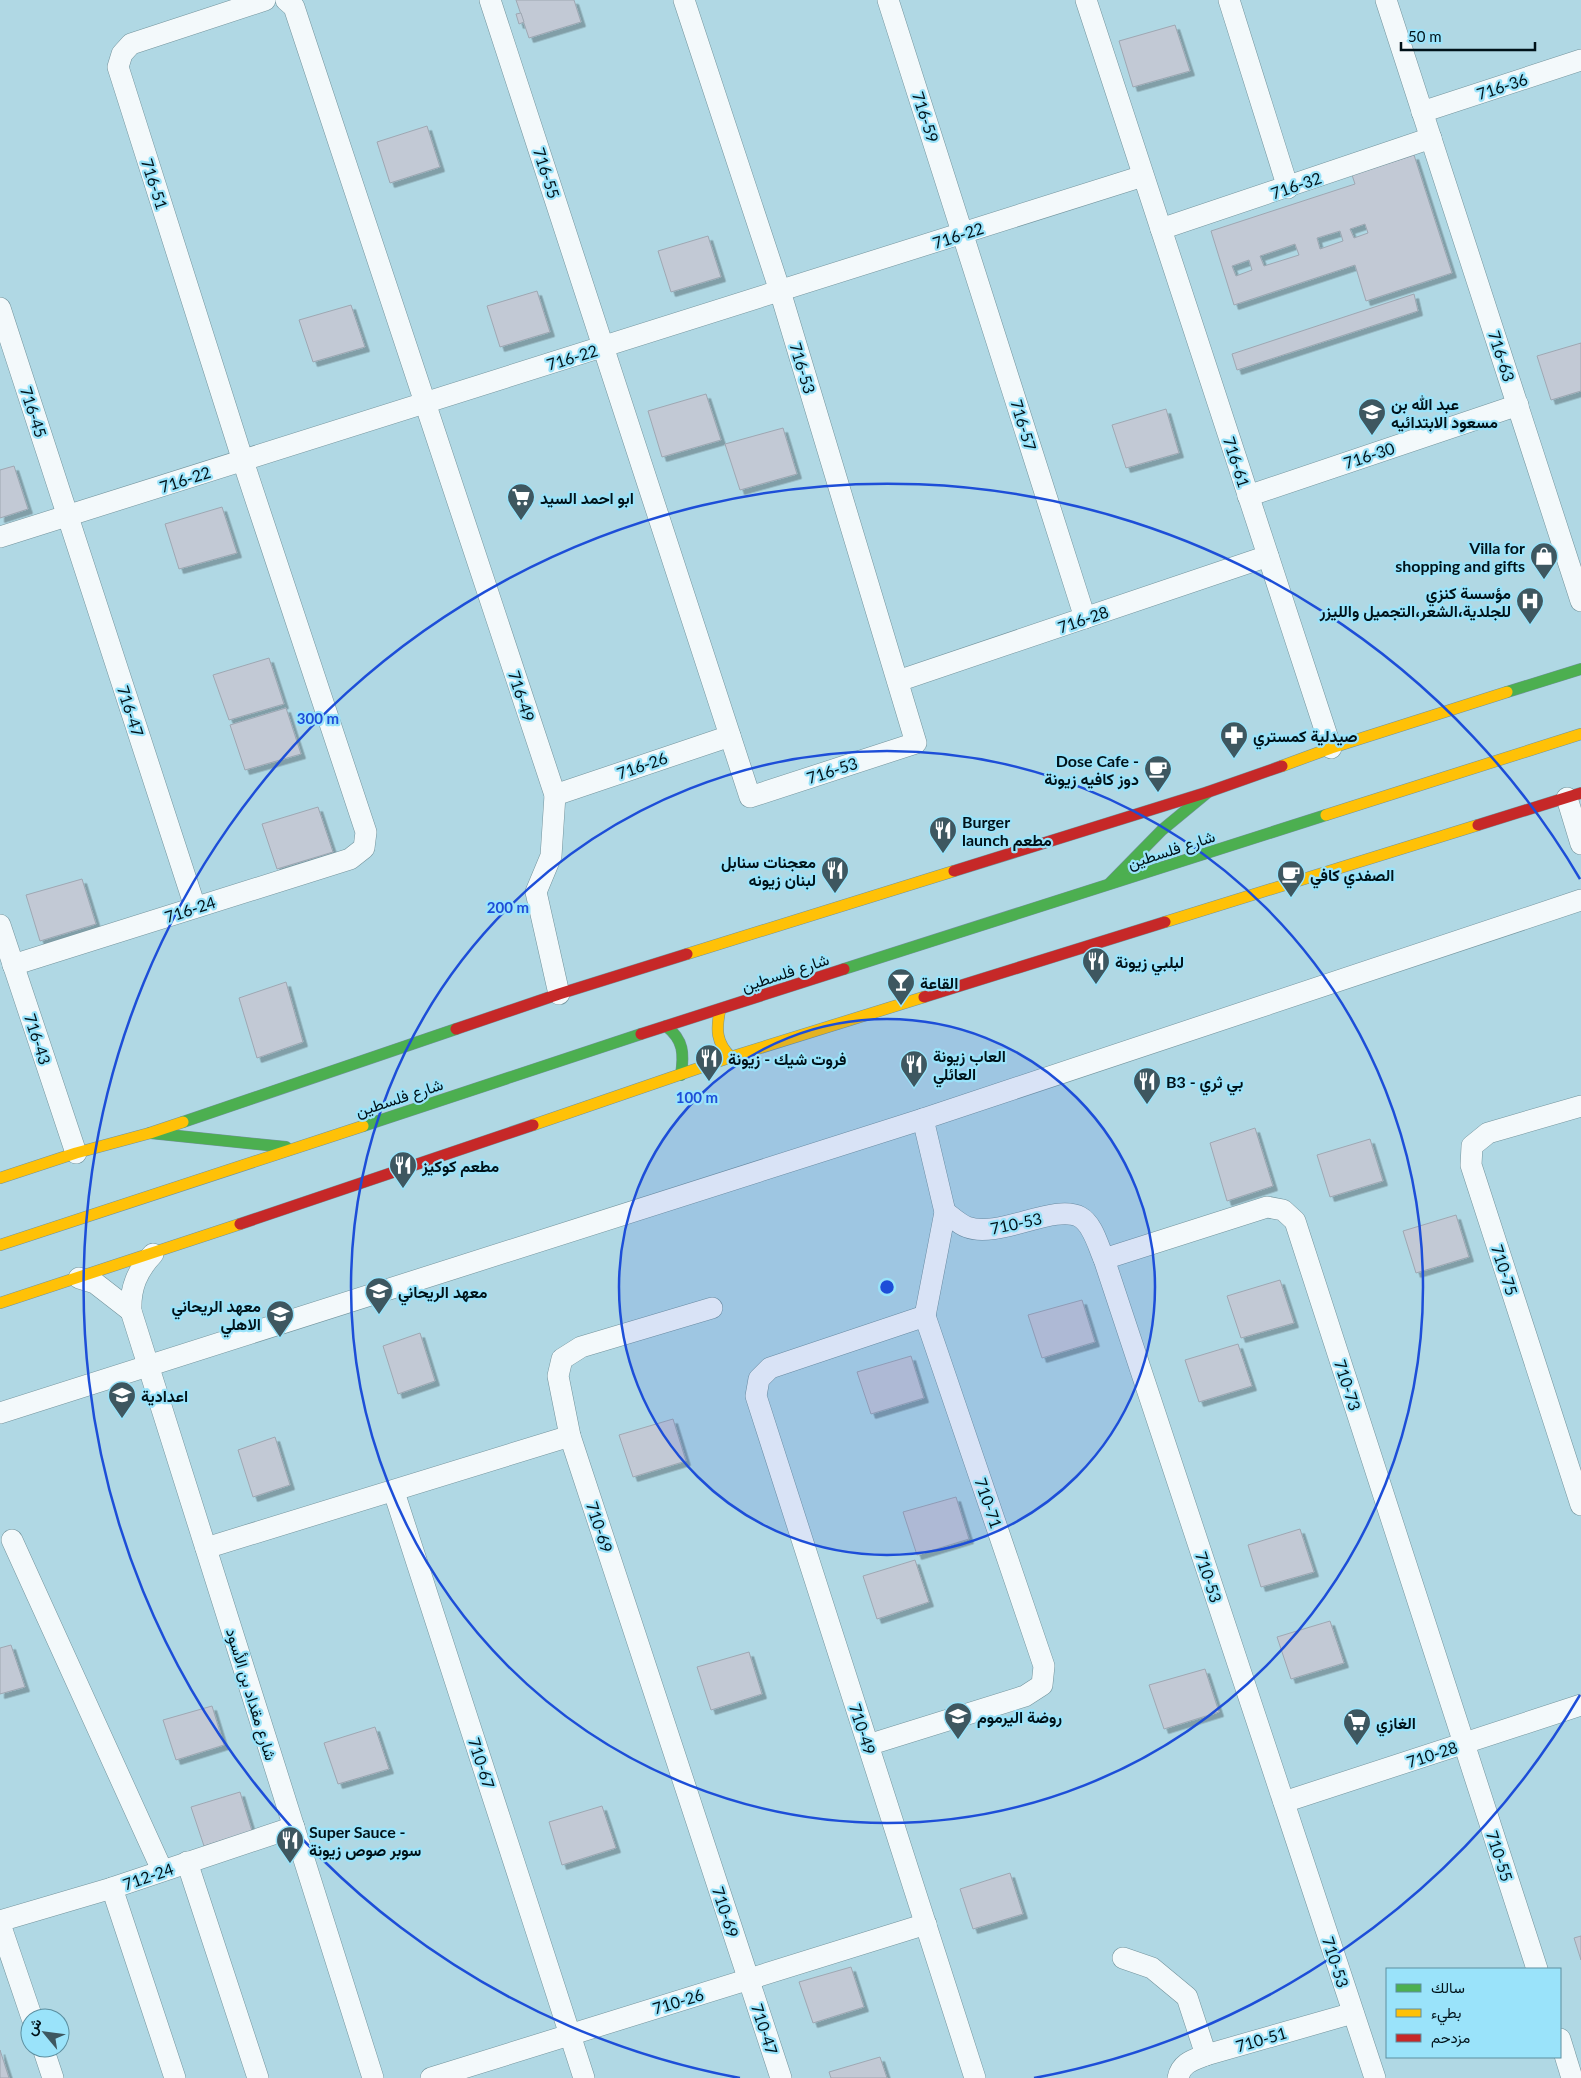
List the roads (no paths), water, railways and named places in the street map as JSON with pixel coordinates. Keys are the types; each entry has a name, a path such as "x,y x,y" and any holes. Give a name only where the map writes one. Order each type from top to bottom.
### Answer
{"main road":[{"path":"0,1178 76,1153 150,1133 559,994 1208,792 1331,748 1581,669"},
{"name":"شارع فلسطين","path":"0,1245 666,1026 1581,734"},
{"path":"1106,886 1162,830 1208,792"},
{"path":"0,1303 153,1254 731,1058 1574,796"},
{"path":"720,1010 716,1024 717,1040 723,1051 731,1058"},
{"path":"666,1026 676,1033 682,1044 684,1055 681,1075"},
{"path":"150,1133 298,1148"}],"street":[{"name":"716-51","path":"243,461 118,67 122,54 131,44 265,0"},
{"path":"286,0 294,7 425,403"},
{"name":"716-55","path":"490,0 603,347"},
{"path":"684,0 780,291"},
{"name":"716-59","path":"888,0 964,233"},
{"path":"1086,0 1143,176"},
{"path":"1229,0 1288,188"},
{"name":"716-63","path":"1386,0 1581,600"},
{"name":"716-36","path":"1422,112 1581,60"},
{"name":"716-32","path":"1161,229 1288,188 1431,138"},
{"name":"716-22","path":"0,537 1143,176"},
{"name":"716-61","path":"1143,176 1331,748"},
{"name":"716-57","path":"964,233 1085,618"},
{"name":"716-53","path":"603,347 750,797 916,743 780,291"},
{"name":"716-45","path":"0,308 68,516"},
{"name":"716-49","path":"425,403 555,795 550,856 536,892 559,994"},
{"name":"716-30","path":"1248,496 1518,406"},
{"name":"716-24","path":"14,965 350,859 364,848 366,832 243,461"},
{"name":"716-47","path":"68,516 195,907"},
{"name":"716-28","path":"898,680 1268,556"},
{"name":"716-26","path":"555,795 730,736"},
{"path":"1574,796 1581,844"},
{"path":"0,1413 923,1119 1581,900"},
{"name":"716-43","path":"0,925 76,1153"},
{"name":"710-75","path":"1581,1106 1488,1133 1472,1146 1471,1165 1581,1505"},
{"path":"923,1119 945,1212 925,1316"},
{"name":"710-73","path":"1104,1260 1267,1207 1283,1210 1295,1221 1463,1744"},
{"name":"710-53","path":"945,1212 966,1227 986,1230 1066,1213 1080,1217 1089,1226 1104,1260 1375,2078"},
{"path":"131,1311 130,1295 135,1281 141,1267 153,1254"},
{"path":"79,1278 94,1283 131,1311"},
{"name":"710-69","path":"712,1308 581,1347 562,1358 558,1376 570,1436 749,1979"},
{"name":"شارع مقداد بن الأسود","path":"131,1311 373,2078"},
{"name":"710-49","path":"925,1316 770,1368 759,1379 756,1396 975,2078"},
{"name":"710-71","path":"868,1744 1025,1696 1042,1684 1044,1666 925,1316"},
{"path":"206,1548 394,1492 570,1436"},
{"name":"710-67","path":"394,1492 584,2078"},
{"path":"12,1540 162,1870"},
{"name":"710-28","path":"1284,1802 1581,1705"},
{"name":"710-55","path":"1463,1744 1537,1968"},
{"name":"712-24","path":"0,1922 112,1888 294,1827"},
{"path":"187,1862 258,2078"},
{"path":"112,1888 175,2078"},
{"path":"0,1922 29,2008"},
{"name":"710-26","path":"431,2078 926,1924"},
{"path":"1123,1958 1152,1968 1186,1997 1206,2055"},
{"name":"710-47","path":"749,1979 781,2078"},
{"name":"710-51","path":"1178,2078 1180,2070 1188,2062 1206,2055 1353,2013"},
{"path":"1561,2042 1572,2078"},
{"path":"46,2058 53,2078"}],"place":[{"name":"عبد الله بن مسعود الابتدائيه","path":"1372,436"},
{"name":"ابو احمد السيد","path":"521,521"},
{"name":"Villa for shopping and gifts","path":"1544,580"},
{"name":"مؤسسة كنزي للجلدية،الشعر،التجميل والليزر","path":"1530,625"},
{"name":"صيدلية كمستري","path":"1234,759"},
{"name":"Dose Cafe - دوز كافيه زيونة","path":"1158,793"},
{"name":"Burger launch مطعم","path":"943,854"},
{"name":"معجنات سنابل لبنان زيونه","path":"835,894"},
{"name":"الصفدي كافي","path":"1291,898"},
{"name":"لبلبي زيونة","path":"1096,985"},
{"name":"القاعة","path":"901,1006"},
{"name":"فروت شيك - زيونة","path":"709,1082"},
{"name":"العاب زيونة العائلي","path":"914,1088"},
{"name":"B3 - بي ثري","path":"1147,1105"},
{"name":"مطعم كوكيز","path":"403,1189"},
{"name":"معهد الريحاني","path":"379,1315"},
{"name":"معهد الريحاني الاهلي","path":"280,1338"},
{"name":"اعدادية","path":"122,1419"},
{"name":"روضة اليرموم","path":"958,1740"},
{"name":"الغازي","path":"1357,1746"},
{"name":"Super Sauce - سوبر صوص زيونة","path":"290,1864"}]}
